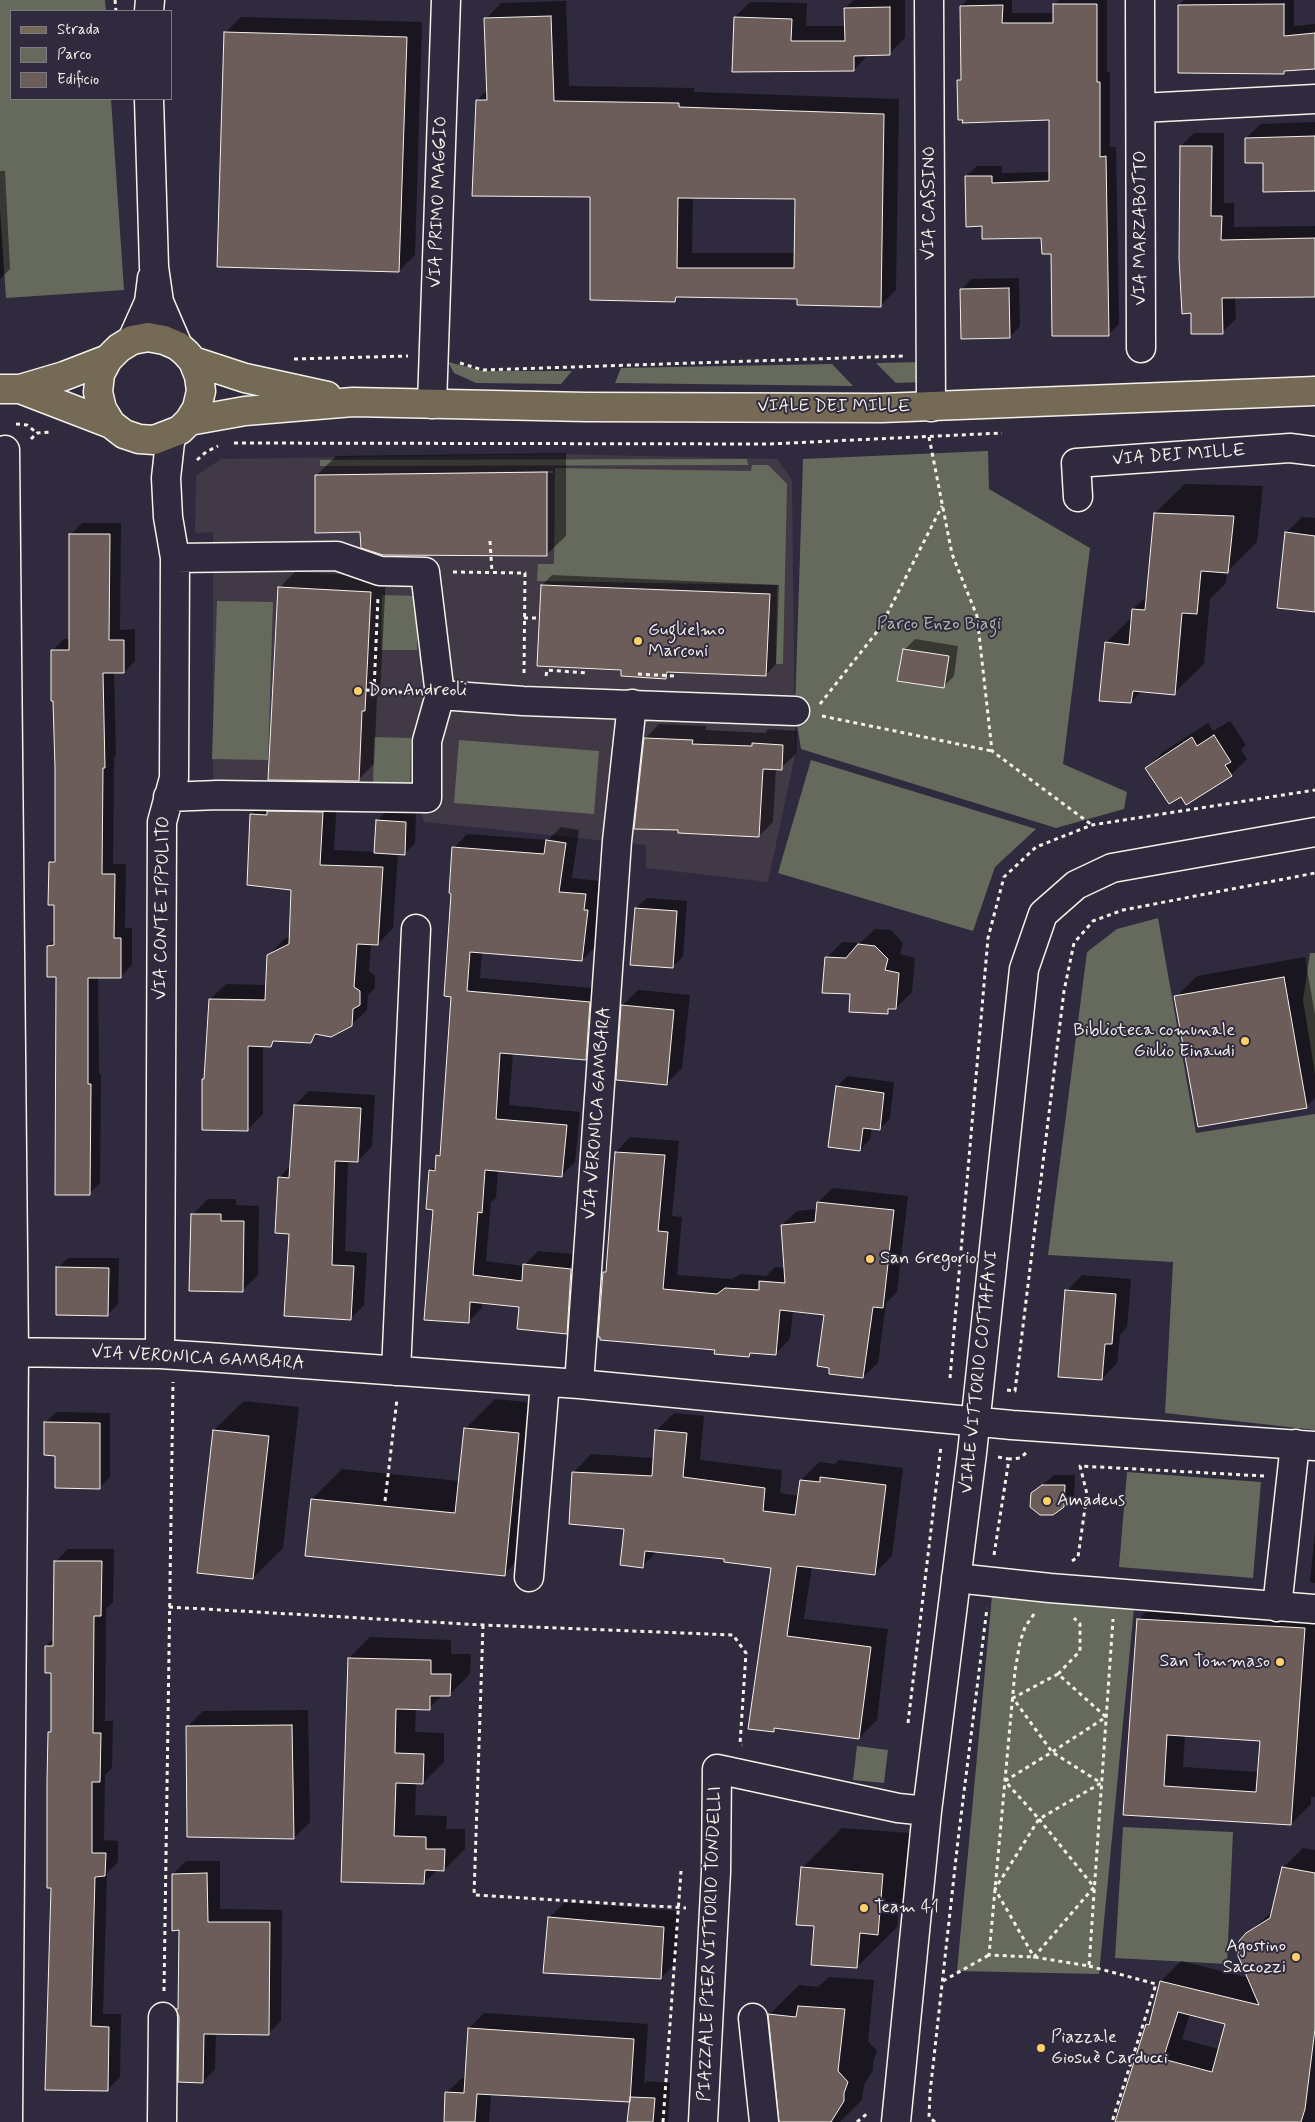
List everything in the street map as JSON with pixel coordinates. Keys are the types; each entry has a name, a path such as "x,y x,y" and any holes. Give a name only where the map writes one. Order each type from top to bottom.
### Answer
{"main road":[{"name":"VIALE DEI MILLE","path":"353,402 245,378 185,353 164,340 148,337 132,340 119,348 108,359 100,374 98,392 102,409 112,424 124,434 138,439 154,440 181,428 244,411 353,402 680,408 930,407 1315,391"},
{"path":"181,428 197,408 201,391 199,376 185,353"},
{"name":"VIALE DEI MILLE","path":"10,389 64,376 108,359"},
{"name":"VIALE DEI MILLE","path":"10,389 112,424"}],"street":[{"name":"VIA PRIMO MAGGIO","path":"432,404 446,0"},
{"name":"VIA CASSINO","path":"929,0 930,407"},
{"name":"VIA MARZABOTTO","path":"1140,0 1141,348"},
{"path":"1141,108 1315,99"},
{"path":"149,100 154,267 159,302 185,353"},
{"path":"132,340 149,302 154,267"},
{"name":"VIA CONTE IPPOLITO","path":"160,1354 162,822 174,778 175,558 168,516 166,478 170,442 181,428"},
{"name":"VIA DEI MILLE","path":"1078,497 1076,463 1290,448 1315,451"},
{"path":"5,450 8,2122"},
{"path":"168,797 218,795 427,798 427,741 440,695 425,572 380,571 337,556 175,558"},
{"path":"440,695 523,701 632,704 804,713"},
{"name":"VIA VERONICA GAMBARA","path":"578,1384 617,841 632,704"},
{"name":"VIALE VITTORIO COTTAFAVI","path":"896,2122 927,1811 975,1421 1024,969 1043,914 1076,885 1112,868 1315,832"},
{"path":"396,1371 416,929"},
{"name":"VIA VERONICA GAMBARA","path":"7,1352 160,1354 578,1384 975,1421 1305,1445"},
{"path":"529,1577 546,1382"},
{"path":"1278,1606 1305,1445"},
{"path":"956,1578 1115,1594 1315,1609"},
{"name":"PIAZZALE PIER VITTORIO TONDELLI","path":"703,2122 714,1910 717,1769 898,1808 927,1811"},
{"path":"162,2122 163,2017"},
{"path":"752,2018 764,2122"}],"path":[{"path":"288,359 434,355 484,370 930,355"},
{"path":"5,450 27,442 37,433 60,432"},
{"path":"230,443 769,444 1008,433"},
{"path":"929,437 952,554 977,616 992,751"},
{"path":"192,464 206,452 222,444"},
{"path":"804,713 880,628 942,505"},
{"path":"490,541 492,572"},
{"path":"425,572 525,573 523,701"},
{"path":"374,691 378,614"},
{"path":"524,618 539,618"},
{"path":"638,674 674,676"},
{"path":"366,690 408,693"},
{"path":"804,713 992,751 1092,825"},
{"path":"979,1385 1014,1391 1064,991 1074,943 1093,921 1124,910 1315,874"},
{"path":"163,2017 173,1378"},
{"path":"385,1501 397,1398"},
{"path":"908,1726 941,1440"},
{"path":"935,2122 930,2117 930,2093 959,1830 990,1581 1009,1459 1020,1458 1027,1453"},
{"path":"989,1955 1015,1671 1025,1627 1059,1572 1078,1557 1087,1494 1080,1466 1264,1476 1264,1486"},
{"path":"1013,1698 1058,1674 1080,1651 1080,1624 1050,1588"},
{"path":"1089,1966 1115,1594"},
{"path":"169,1607 482,1625 733,1635 746,1653 740,1744 749,1747"},
{"path":"482,1625 474,1895 714,1910"},
{"path":"1058,1674 1106,1717"},
{"path":"1013,1698 1052,1752 1101,1783"},
{"path":"1006,1781 1106,1717"},
{"path":"1006,1781 1094,1887"},
{"path":"995,1889 1039,1819 1101,1783"},
{"path":"664,2122 681,1871"},
{"path":"1034,1957 1094,1887"},
{"path":"995,1889 1034,1957"},
{"path":"943,1981 989,1955 1034,1957 1089,1966 1156,1984 1112,2122"}],"shaded area":[{"path":"556,454 777,459 792,480 795,755 768,882 646,868 646,845 424,822 420,810 213,782 213,532 195,533 196,476 221,459"}],"green space":[{"path":"0,0 105,0 106,10 10,10 10,100 111,100 124,290 6,298 0,210"},
{"path":"448,362 483,371 572,371 561,384 476,383 454,373"},
{"path":"923,362 924,382 896,383 876,363"},
{"path":"832,364 853,386 615,383 621,368"},
{"name":"Parco Enzo Biagi","path":"988,451 989,489 1090,548 1063,764 1127,792 1124,809 1056,828 801,749 795,711 803,459"},
{"path":"747,459 748,465 320,466 320,460"},
{"path":"752,465 768,465 787,484 783,664 776,664 777,585 537,581 538,564 554,564 555,468 751,471"},
{"path":"382,595 418,596 417,650 381,650"},
{"path":"217,601 273,602 268,760 212,759"},
{"path":"374,737 411,738 410,792 373,791"},
{"path":"459,740 599,751 594,814 454,803"},
{"path":"811,760 1036,829 995,867 973,931 778,873"},
{"path":"1158,918 1196,1133 1315,1114 1315,1430 1165,1413 1173,1262 1048,1255 1087,952 1117,929"},
{"path":"1310,953 1315,953 1315,1074 1303,1000"},
{"path":"1127,1472 1261,1482 1253,1578 1119,1567"},
{"path":"993,1585 1135,1597 1099,1974 957,1971"},
{"path":"857,1746 888,1750 884,1783 853,1780"},
{"path":"1123,1827 1233,1832 1227,1964 1115,1958"}],"building":[{"path":"1053,4 1097,4 1097,82 1100,82 1100,157 1106,156 1109,336 1052,336 1051,254 1042,254 1041,238 982,239 982,226 966,227 965,176 992,176 992,183 1049,181 1049,120 962,123 963,120 958,120 957,80 961,80 960,6 1003,5 1002,23 1053,23"},
{"path":"1284,4 1284,36 1315,33 1315,69 1284,71 1284,74 1178,73 1178,5"},
{"path":"890,7 890,55 854,56 854,71 732,72 734,17 792,19 791,41 845,41 844,8"},
{"path":"551,16 554,101 679,103 679,107 884,114 881,307 797,305 797,299 676,297 675,302 590,300 590,197 472,196 476,100 487,100 484,18","holes":["678,198 795,199 794,268 677,268"]},
{"path":"224,32 407,37 399,272 217,267"},
{"path":"1315,136 1315,191 1263,192 1263,163 1245,163 1245,138"},
{"path":"1180,146 1212,146 1211,216 1222,216 1221,240 1315,238 1315,297 1222,298 1223,334 1191,334 1191,313 1182,314 1179,258"},
{"path":"1009,288 1010,338 961,339 960,289"},
{"path":"547,472 547,556 383,555 361,548 360,532 315,533 315,475"},
{"path":"1154,513 1234,516 1228,573 1201,571 1197,614 1182,613 1175,695 1133,691 1131,703 1099,701 1105,642 1129,645 1132,609 1145,610"},
{"path":"1285,532 1315,536 1315,612 1277,608"},
{"path":"69,534 110,534 109,640 124,640 124,673 103,673 105,768 103,768 102,874 115,874 114,938 121,938 121,978 88,978 88,1084 91,1084 90,1195 55,1195 56,977 47,977 47,946 54,945 54,905 48,905 49,862 55,862 55,768 53,701 51,701 51,650 69,650"},
{"path":"541,585 770,594 766,676 667,672 666,679 621,676 621,670 537,666"},
{"path":"278,587 371,592 365,711 362,711 359,781 268,780"},
{"path":"903,649 949,656 944,688 897,681"},
{"path":"1214,735 1231,762 1225,765 1232,776 1186,805 1181,797 1169,804 1145,768 1192,737 1197,746"},
{"path":"644,738 693,740 692,744 752,746 752,743 783,745 782,770 763,769 759,837 678,833 678,830 634,829"},
{"path":"267,811 323,812 320,865 383,867 378,945 357,944 354,987 360,991 360,1005 353,1009 352,1026 331,1037 315,1034 311,1043 273,1041 271,1047 248,1046 248,1131 202,1130 202,1079 204,1079 209,999 265,1000 267,955 289,944 291,890 247,885 250,814 267,815"},
{"path":"376,820 406,822 405,855 374,853"},
{"path":"546,840 566,843 559,892 586,894 584,910 588,910 582,961 470,952 467,991 590,1002 586,1060 500,1053 496,1119 567,1125 562,1177 485,1170 482,1213 478,1212 473,1275 522,1281 523,1264 571,1269 567,1334 517,1329 519,1307 470,1302 469,1323 424,1320 433,1210 426,1209 429,1170 435,1171 436,1155 440,1156 451,997 444,996 451,894 449,893 452,847 544,854"},
{"path":"635,908 677,911 673,968 630,965"},
{"path":"858,944 875,946 888,959 885,970 899,973 896,1009 888,1009 888,1014 849,1012 850,994 822,993 825,957 846,958"},
{"path":"1284,977 1307,1108 1198,1127 1174,996"},
{"path":"621,1005 674,1010 667,1085 616,1080"},
{"path":"836,1086 884,1093 880,1130 863,1128 860,1151 828,1147"},
{"path":"294,1105 361,1108 358,1162 335,1161 332,1265 354,1266 351,1320 284,1316 289,1234 275,1233 278,1177 289,1178"},
{"path":"615,1152 665,1155 658,1231 668,1232 663,1289 717,1294 725,1288 759,1290 759,1281 785,1283 781,1225 815,1222 817,1202 894,1210 883,1308 873,1307 863,1378 829,1374 829,1368 817,1366 824,1315 780,1310 776,1355 750,1353 749,1357 714,1354 715,1350 600,1340 600,1337 598,1337 603,1272 606,1272"},
{"path":"191,1214 221,1214 221,1221 244,1221 243,1292 189,1291"},
{"path":"56,1267 109,1268 108,1316 56,1315"},
{"path":"1065,1290 1116,1294 1112,1344 1105,1344 1102,1380 1058,1377"},
{"path":"44,1422 100,1423 100,1489 55,1488 55,1456 44,1455"},
{"path":"464,1428 519,1433 505,1576 305,1556 311,1499 455,1513"},
{"path":"213,1430 269,1436 253,1579 197,1573"},
{"path":"655,1430 687,1433 683,1477 765,1488 763,1511 795,1515 800,1480 820,1482 820,1477 886,1485 875,1575 797,1566 787,1636 871,1647 859,1739 774,1728 774,1732 748,1729 771,1568 724,1562 724,1559 645,1551 643,1568 620,1565 624,1529 569,1524 572,1472 652,1476"},
{"name":"Amadeus","path":"1042,1485 1065,1485 1064,1507 1053,1515 1040,1515 1030,1507 1031,1493"},
{"path":"54,1561 102,1561 101,1616 94,1616 93,1733 101,1733 100,1782 92,1782 92,1853 106,1853 105,1876 95,1877 91,2026 109,2027 108,2091 45,2090 51,1888 47,1888 47,1781 48,1732 51,1732 51,1673 45,1673 45,1646 53,1646"},
{"path":"1137,1619 1305,1628 1291,1825 1123,1815","holes":["1167,1735 1260,1741 1256,1792 1164,1786"]},
{"path":"348,1658 431,1660 431,1674 451,1674 450,1696 430,1696 430,1710 396,1709 395,1753 424,1754 423,1784 396,1783 394,1836 426,1837 426,1849 445,1849 444,1871 425,1870 424,1884 341,1882"},
{"path":"292,1725 294,1839 187,1837 186,1726"},
{"path":"801,1867 883,1874 878,1935 860,1933 857,1968 811,1965 814,1926 796,1925"},
{"path":"1282,1867 1315,1873 1315,2029 1305,2109 1301,2122 1115,2122 1146,2024 1149,2025 1160,1981 1259,2005 1238,1956 1239,1941 1246,1933 1270,1918","holes":["1178,2012 1225,2024 1212,2072 1163,2059"]},
{"path":"207,1873 208,1922 270,1922 269,2035 204,2034 203,2083 178,2082 179,2017 176,2009 178,2009 179,1930 172,1931 172,1874"},
{"path":"548,1917 664,1927 661,1979 543,1973"},
{"path":"798,2006 845,2009 838,2071 848,2082 844,2093 844,2101 831,2122 779,2122 768,2014 796,2017"},
{"path":"468,2028 634,2039 630,2102 477,2094 475,2122 444,2122 445,2092 464,2093"},
{"path":"630,2097 655,2098 653,2122 627,2122"}],"place":[{"name":"Guglielmo Marconi","path":"638,641"},
{"name":"Don Andreoli","path":"358,691"},
{"name":"Biblioteca comunale Giulio Einaudi","path":"1245,1041"},
{"name":"San Gregorio","path":"870,1259"},
{"name":"Amadeus","path":"1047,1501"},
{"name":"San Tommaso","path":"1280,1662"},
{"name":"Team 41","path":"864,1908"},
{"name":"Agostino Saccozzi","path":"1296,1957"},
{"name":"Piazzale Giosuè Carducci","path":"1041,2048"}]}
